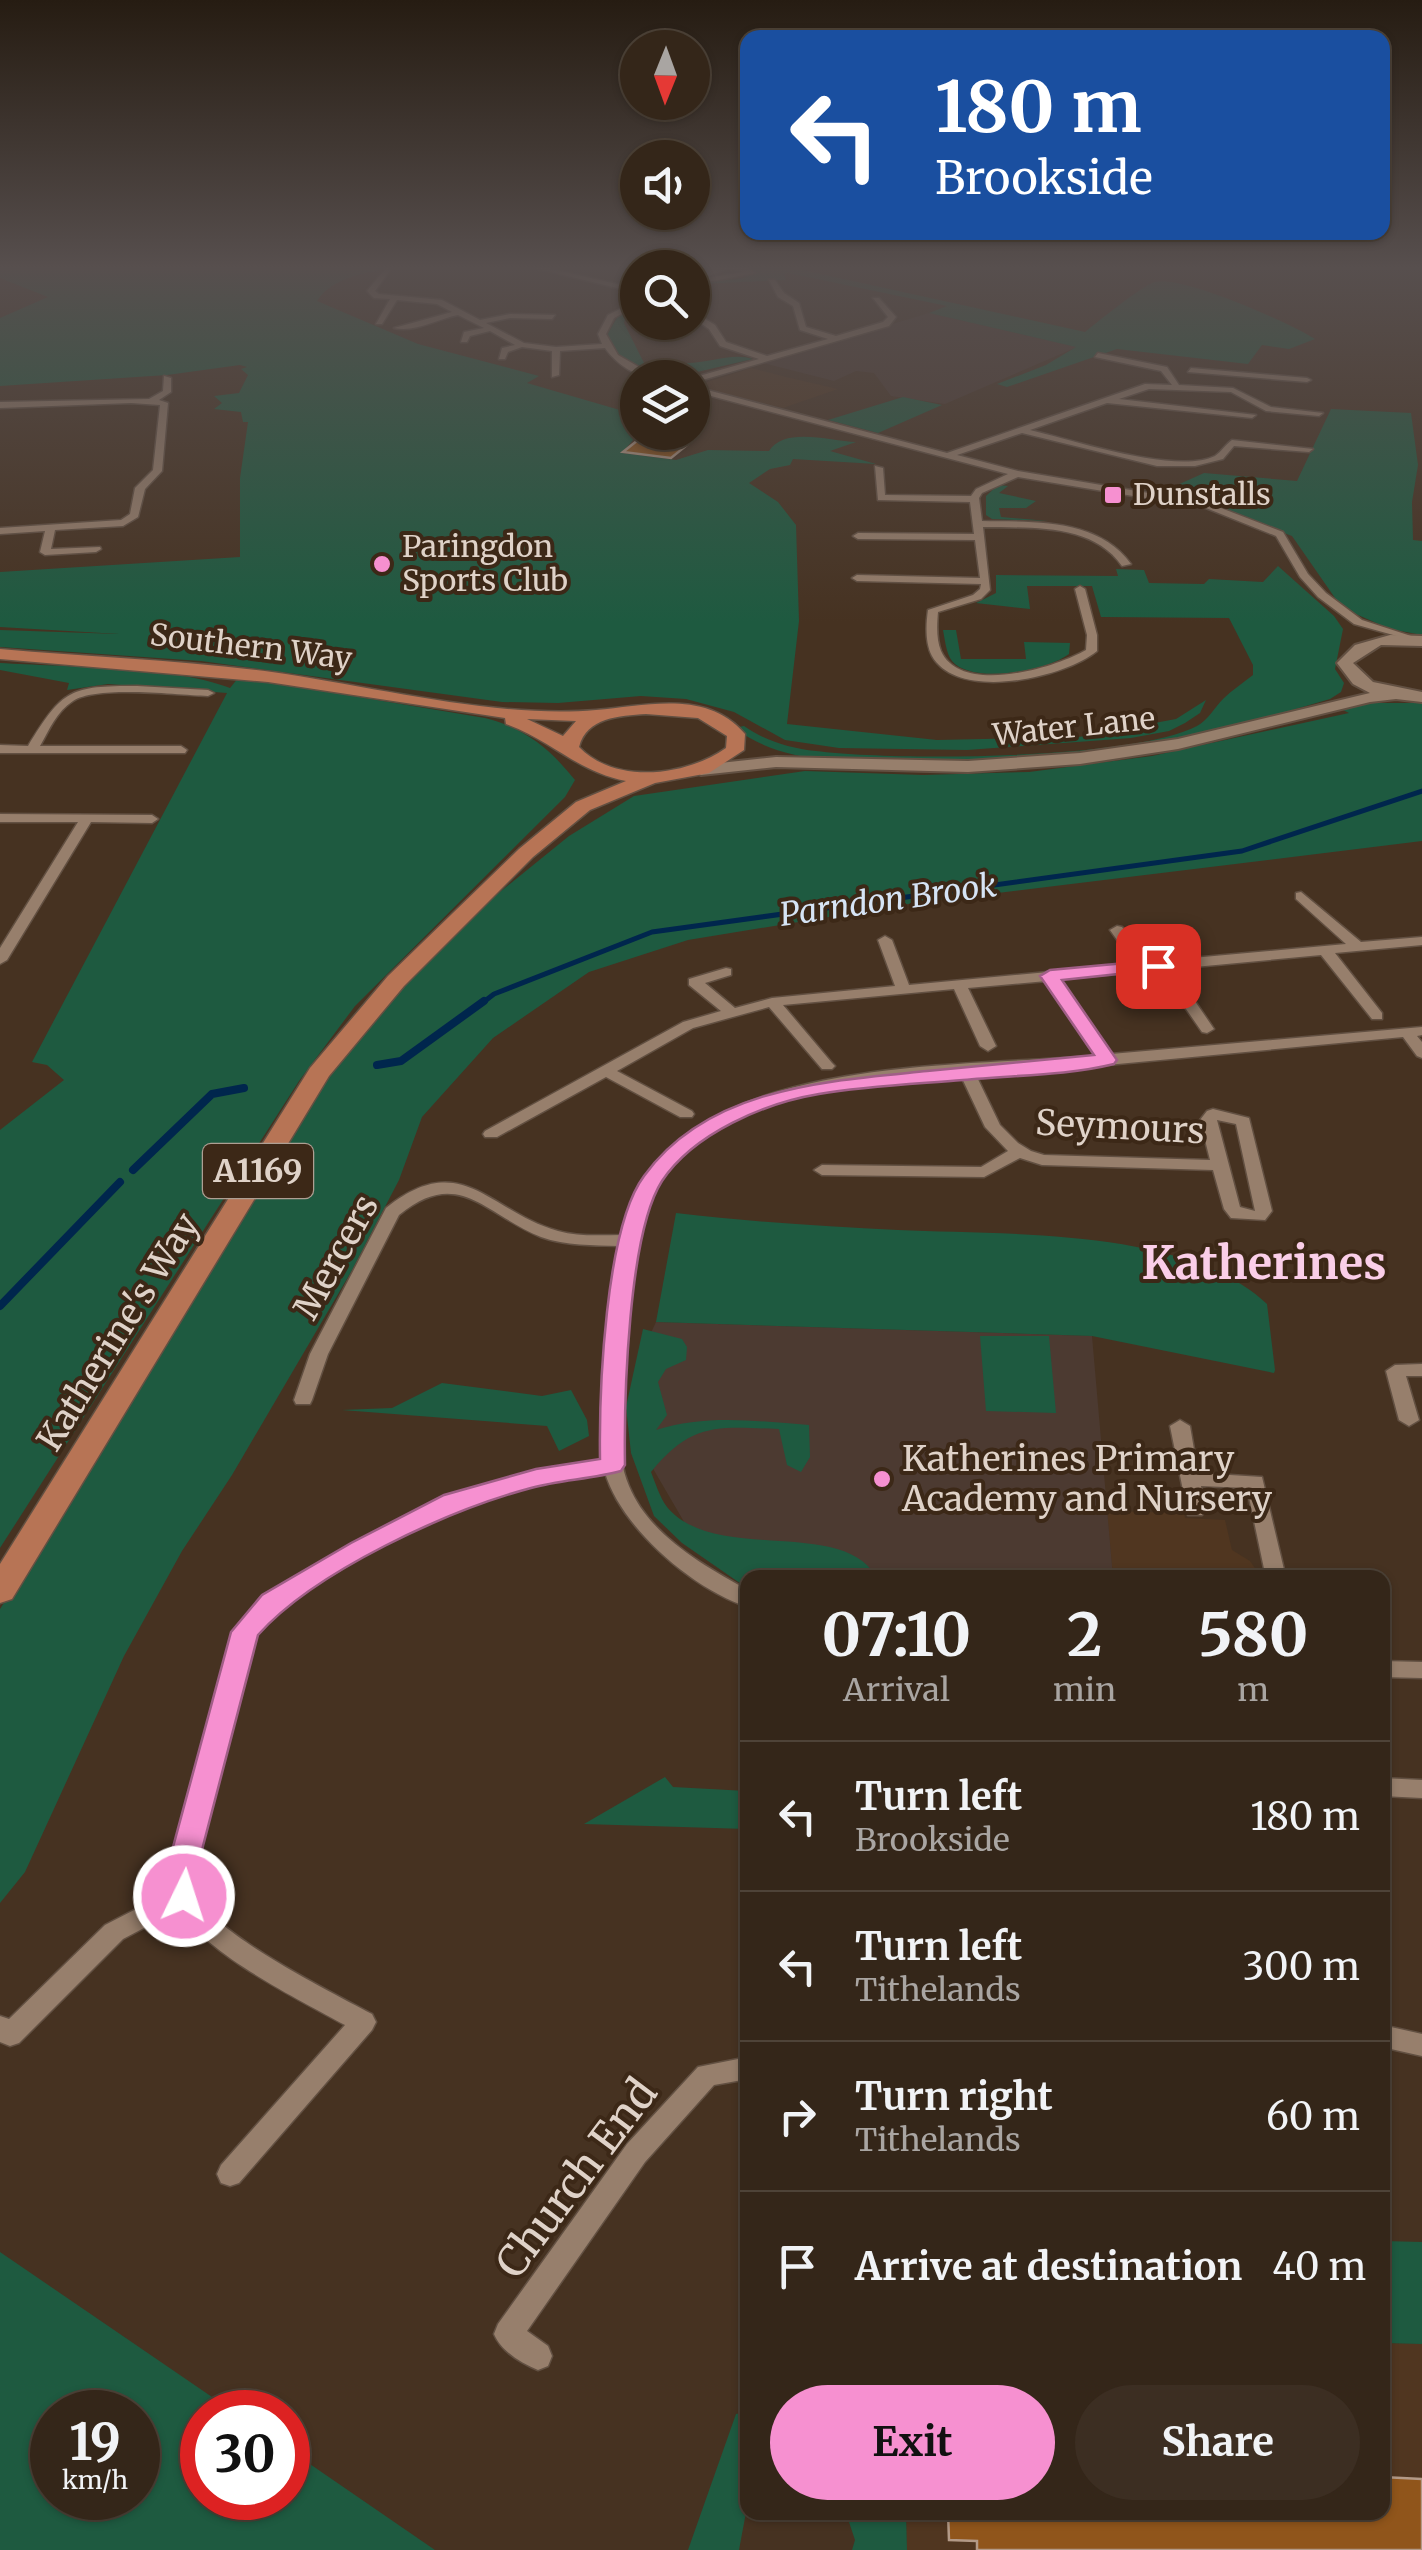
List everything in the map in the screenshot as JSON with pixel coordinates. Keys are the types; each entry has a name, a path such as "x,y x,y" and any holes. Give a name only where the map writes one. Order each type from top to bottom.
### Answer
{"main road":[{"path":"1414,640 1374,641 1355,649 1345,663 1352,677 1368,687 1422,696"},
{"name":"Southern Way","path":"0,654 268,677 493,712 598,716 631,708 678,708 717,719 736,734"},
{"path":"1339,700 1352,677"},
{"name":"Water Lane","path":"701,770 735,763 1002,765 1098,756 1198,740 1339,700 1394,694"},
{"name":"Southern Way","path":"493,712 536,728 610,772 653,776"},
{"path":"583,806 587,782 569,736 598,716"},
{"path":"653,776 701,770 722,761 735,750 736,734"},
{"name":"Water Lane","path":"736,734 761,752 809,763"},
{"name":"Katherine's Way","path":"0,1591 319,1073 422,954 526,853 583,806 653,776"}],"street":[{"path":"153,400 166,392 166,384"},
{"path":"947,456 1130,389 1176,384 1238,392 1270,408 1319,413"},
{"path":"1238,392 1248,384"},
{"path":"710,390 1016,474 1208,506 1280,534 1311,584 1358,622 1414,640"},
{"path":"0,405 153,400 164,403 157,469 137,493 135,516 122,523 0,531"},
{"path":"1103,400 1252,415"},
{"path":"1020,430 1167,464 1220,457 1232,442 1309,449"},
{"path":"878,468 880,498 974,499"},
{"path":"1016,474 979,492 974,499 985,590 976,597 934,610 932,622 938,656 950,669 972,676 1022,676 1078,661 1090,650 1092,636 1080,589"},
{"path":"978,524 1070,530 1103,540 1116,548 1126,564"},
{"path":"51,528 45,552 96,549"},
{"path":"858,536 978,537"},
{"path":"878,558 878,578"},
{"path":"856,578 986,581"},
{"path":"1355,649 1358,622"},
{"path":"33,747 62,704 73,695 98,691 208,692"},
{"path":"0,748 181,750"},
{"path":"0,818 152,819"},
{"path":"0,960 87,818"},
{"path":"1301,896 1358,947"},
{"path":"1118,930 1144,967"},
{"path":"0,935 16,936"},
{"path":"885,940 903,988"},
{"path":"491,1134 688,1025 772,1002 1422,940"},
{"path":"1325,950 1377,1016"},
{"path":"1163,965 1206,1028"},
{"path":"726,972 694,982 730,1011"},
{"path":"1050,976 1107,1060"},
{"path":"958,983 988,1046"},
{"path":"772,1002 827,1066"},
{"path":"740,1596 710,1579 649,1531 629,1504 612,1465 612,1408 629,1241 652,1180 700,1134 736,1113 814,1088 967,1070 1414,1032 1422,1054"},
{"name":"Seymours","path":"967,1070 1003,1142 1016,1153 1042,1160 1220,1165"},
{"path":"608,1072 686,1114"},
{"name":"Seymours","path":"1213,1114 1243,1121 1264,1211 1259,1216 1246,1216 1232,1209 1220,1165 1208,1120 1213,1114"},
{"name":"Seymours","path":"822,1170 984,1172 1016,1153"},
{"name":"Mercers","path":"303,1400 320,1354 392,1212 403,1200 422,1191 465,1190 545,1233 629,1241"},
{"path":"1409,1420 1395,1370 1422,1370"},
{"path":"1180,1426 1195,1510"},
{"path":"230,2174 363,2022 226,1941 184,1896 184,1860 245,1632 272,1602 360,1550 454,1502 518,1482 612,1465"},
{"path":"1190,1479 1255,1482 1274,1570"},
{"path":"1390,1669 1422,1670"},
{"path":"1390,1787 1422,1789"},
{"path":"0,2027 10,2034 114,1932 184,1896"},
{"path":"1390,2038 1422,2045"},
{"name":"Church End","path":"538,2356 508,2334 636,2154 708,2075 740,2069"}],"shaded area":[{"path":"710,384 817,384 838,389 783,408 710,390"},
{"path":"882,384 991,384 945,404 891,396"},
{"name":"Katherines Primary Academy and Nursery","path":"656,1322 1092,1336 1112,1570 740,1573 697,1544 641,1448 636,1365"},
{"path":"1107,1511 1184,1513 1185,1518 1225,1520 1232,1550 1256,1570 1112,1570"},
{"path":"1390,2343 1422,2344 1422,2550 907,2550 906,2520 1390,2520"}],"green space":[{"path":"244,384 530,384 620,410 622,453 676,460 708,450 769,451 776,443 797,437 856,442 830,451 876,464 793,459 790,465 770,469 749,483 778,502 796,525 799,621 787,724 937,740 1079,737 1176,719 1206,700 1200,713 1185,723 1169,731 1131,738 967,750 839,748 785,740 734,712 686,699 641,696 558,703 502,702 201,661 0,647 0,630 119,634 0,627 0,572 240,557 240,478 248,422 243,422 241,412 214,409 222,403 214,396 239,393"},
{"path":"903,397 942,405 878,433 828,420"},
{"path":"1331,409 1411,413 1418,465 1412,502 1413,540 1422,541 1422,635 1390,629 1342,608 1292,536 1210,505 1155,495 1204,473 1297,481"},
{"path":"998,485 1008,486 999,493 1036,501 1026,508 999,508 1001,517 1049,521 992,519 986,515 986,496"},
{"path":"1278,566 1334,616 1343,629 1335,669 1344,683 1341,692 1330,699 1148,746 1008,760 811,758 772,748 734,728 744,726 769,740 806,750 899,756 1068,751 1165,737 1197,726 1253,675 1253,665 1229,618 1101,617 1092,586 1027,586 1030,609 976,603 996,593 996,575 1118,576 1116,569 1144,570 1149,583 1204,584 1209,579 1263,582"},
{"path":"943,630 956,630 961,659 1026,659 1024,642 1070,643 1069,654 1028,670 976,672 952,661"},
{"path":"0,663 149,671 230,688 239,677 485,718 536,741 575,780 565,797 355,1006 299,1081 0,1548 0,1130 64,1080 47,1065 32,1062 227,693 108,684 67,690 69,683 0,670"},
{"path":"1359,703 1422,703 1422,841 908,904 688,940 589,972 493,1038 422,1117 399,1180 351,1272 232,1475 182,1551 124,1656 25,1872 0,1903 0,1609 86,1474 267,1157 416,960 569,836 634,796 805,771 923,775 1029,772 1152,756 1349,713 1341,709"},
{"path":"676,1213 815,1225 1040,1235 1143,1248 1190,1261 1232,1279 1267,1304 1275,1370 1274,1373 1092,1336 656,1322"},
{"path":"643,1329 682,1339 687,1347 686,1360 666,1369 658,1382 667,1415 656,1430 712,1420 809,1425 810,1457 801,1472 787,1465 779,1429 723,1428 694,1435 666,1455 651,1472 667,1507 688,1524 715,1534 836,1549 859,1559 869,1570 740,1570 740,1583 682,1543 654,1516 631,1453 626,1407"},
{"path":"980,1336 1049,1336 1056,1413 986,1411"},
{"path":"442,1383 542,1396 571,1390 587,1420 589,1436 559,1451 547,1426 342,1410 392,1408"},
{"path":"665,1777 673,1787 740,1791 740,1829 584,1824"},
{"path":"1390,2241 1422,2242 1422,2344 1390,2343"},
{"path":"0,2252 202,2390 180,2390 180,2520 310,2520 310,2464 435,2550 0,2550"},
{"path":"740,2413 740,2520 745,2520 739,2550 688,2550 736,2414"},
{"path":"848,2520 906,2520 907,2550 852,2550 855,2540"}],"building":[{"path":"626,450 681,450 671,458 623,452"},
{"path":"1390,2477 1422,2479 1422,2550 977,2550 977,2541 949,2540 948,2520 1390,2520"}],"waterway":[{"name":"Parndon Brook","path":"481,1004 494,994 652,932 1242,851 1422,791"},
{"name":"Parndon Brook","path":"377,1065 401,1061 484,1001"},
{"name":"Parndon Brook","path":"133,1170 212,1094 244,1088"},
{"name":"Parndon Brook","path":"0,1306 120,1182"}],"place":[{"name":"Dunstalls","path":"1113,495"},
{"name":"Paringdon Sports Club","path":"382,564"},
{"name":"Katherines Primary Academy and Nursery","path":"882,1479"}],"district":[{"name":"Katherines","path":"1264,1263"}],"route":[{"path":"184,1896 182,1873 188,1846 245,1632 272,1602 360,1550 454,1502 484,1490 612,1465 612,1408 629,1241 652,1180 674,1156 700,1134 736,1113 814,1088 967,1070 1107,1060 1050,976 1158,966"}]}
